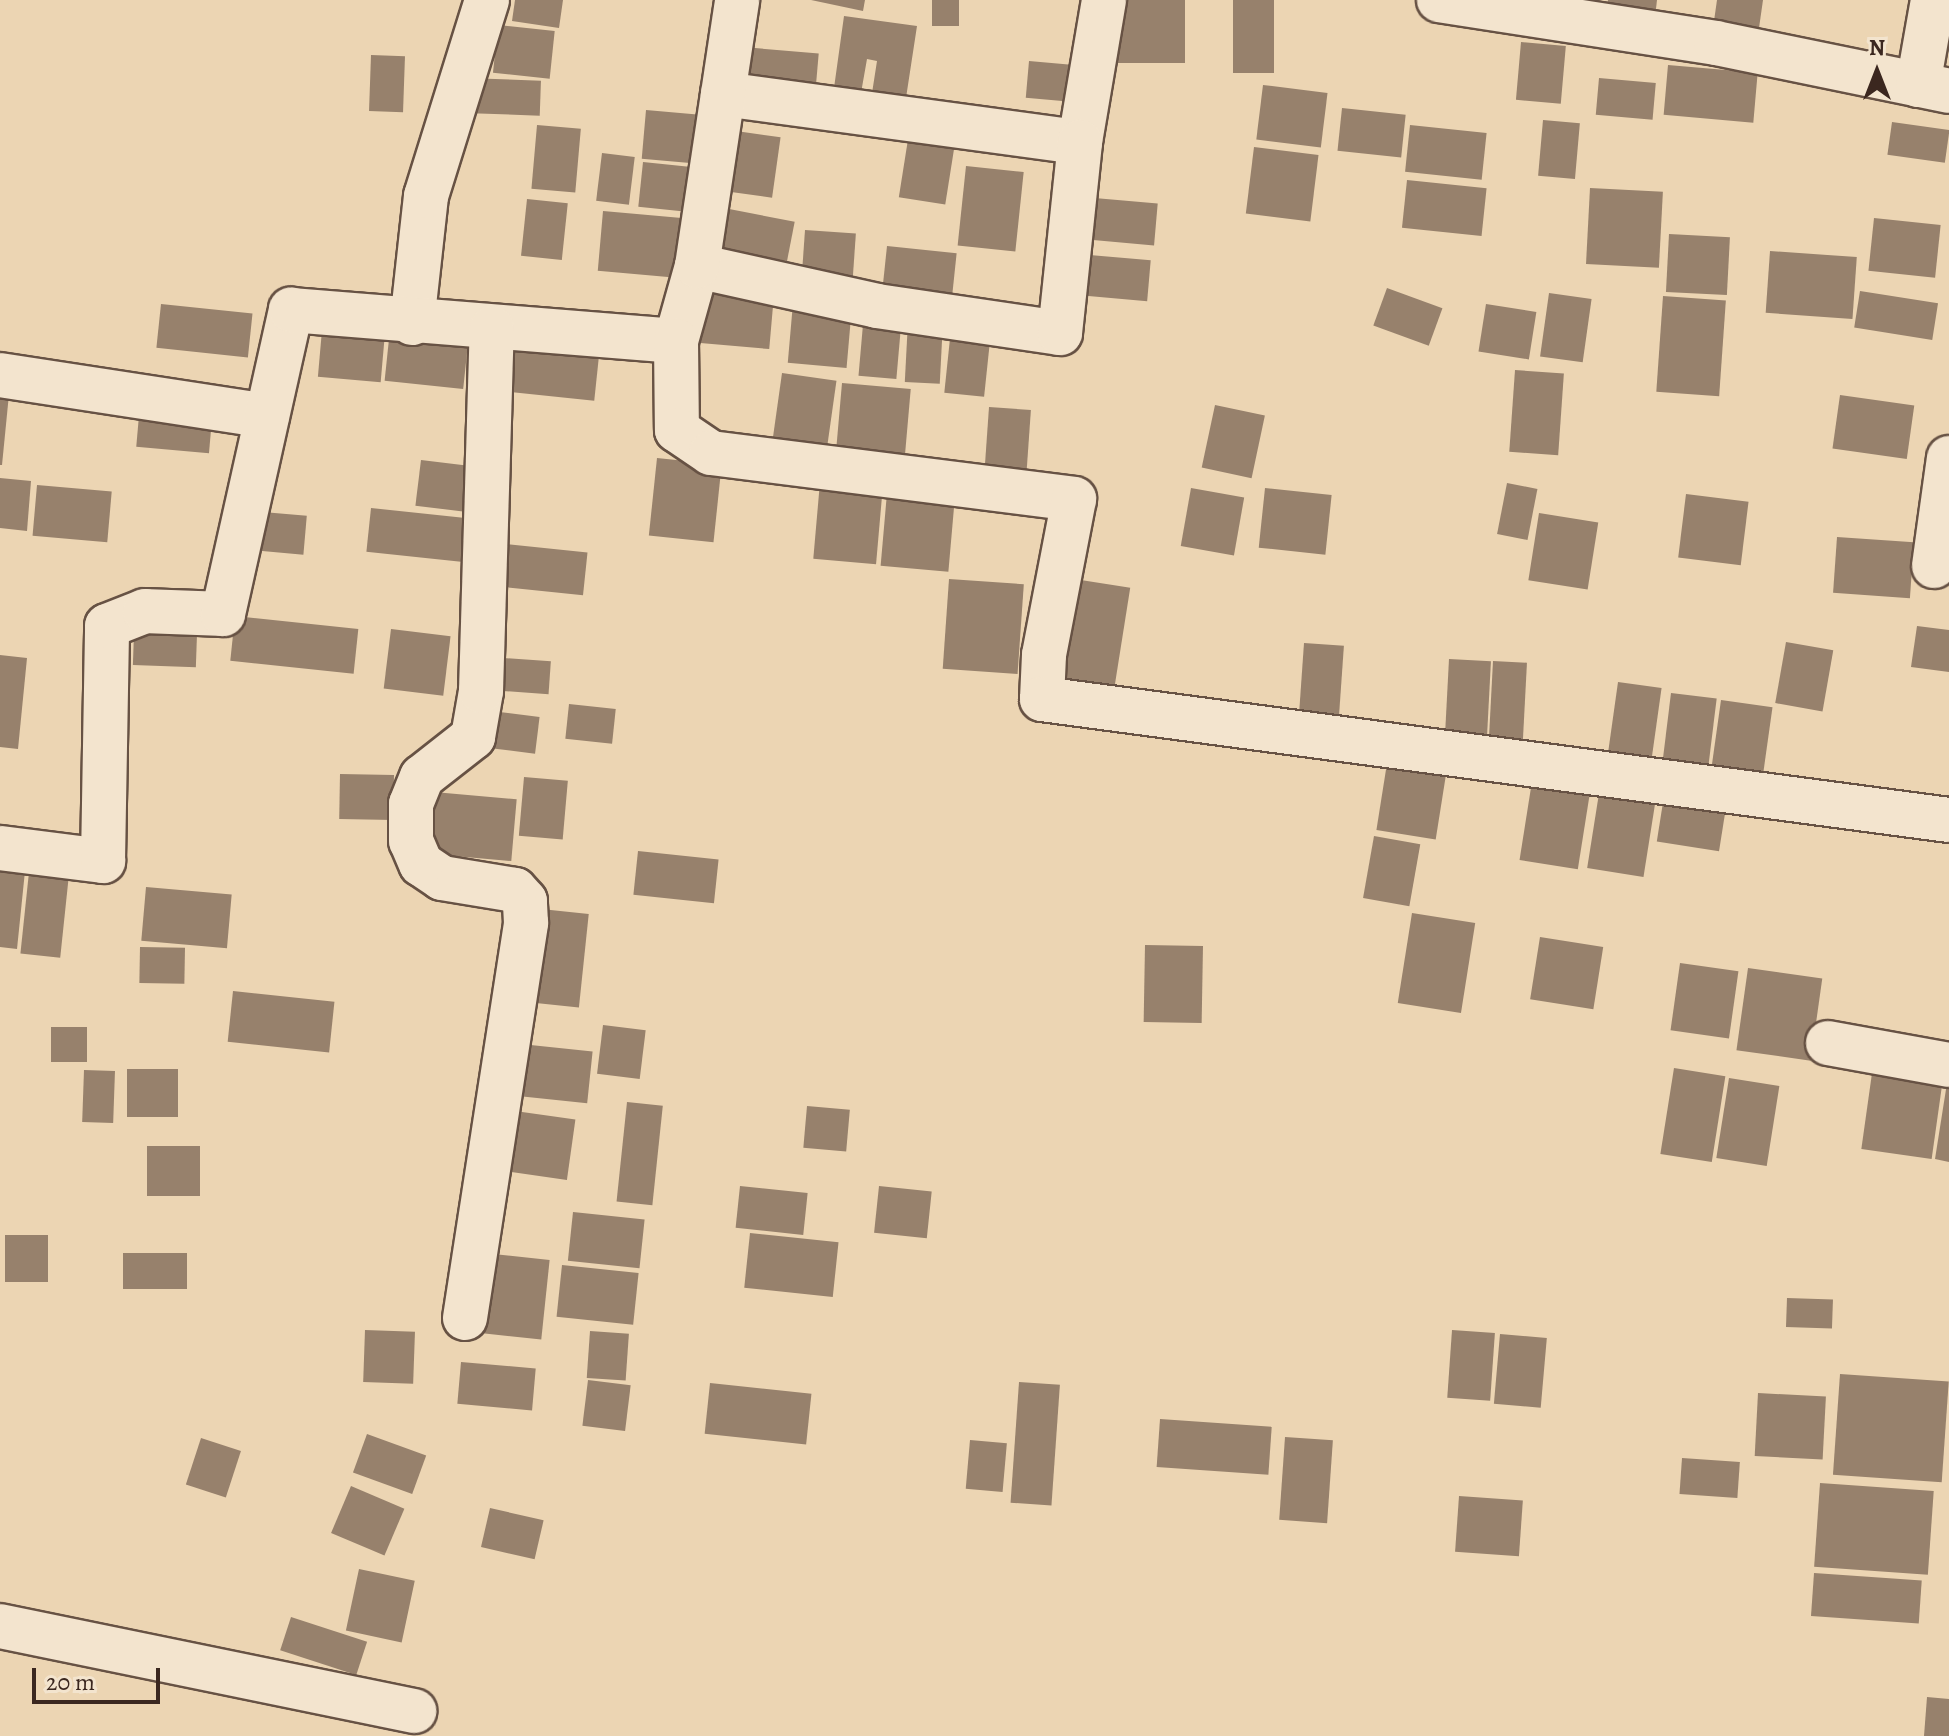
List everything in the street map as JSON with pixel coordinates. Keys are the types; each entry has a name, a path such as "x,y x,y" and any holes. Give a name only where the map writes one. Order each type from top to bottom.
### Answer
{"street":[{"path":"412,323 426,196 487,0"},
{"path":"737,0 697,266 676,341 677,430 711,453 1074,499 1044,655 1042,699 1949,820"},
{"path":"697,266 877,306 1060,333 1080,142 1104,0"},
{"path":"1439,0 1716,43 1934,88 1933,0"},
{"path":"723,94 1080,142"},
{"path":"0,848 103,861 107,626 145,611 223,614 291,310 412,323 676,341"},
{"path":"465,1318 526,923 525,901 515,890 442,878 421,864 411,841 411,804 422,777 473,737 481,691 492,328"},
{"path":"0,375 267,416"},
{"path":"1934,566 1949,458"},
{"path":"1828,1043 1949,1065"},
{"path":"0,1626 414,1711"}],"building":[{"path":"515,0 563,0 559,28 512,21"},
{"path":"811,0 865,0 863,11"},
{"path":"932,0 959,0 959,26 932,26"},
{"path":"1107,0 1185,0 1185,63 1107,63"},
{"path":"1233,0 1274,0 1274,73 1233,73"},
{"path":"1608,0 1657,0 1654,26 1605,19"},
{"path":"1717,0 1763,0 1758,35 1713,28"},
{"path":"844,16 917,26 904,111 870,106 877,61 867,59 861,93 834,88"},
{"path":"498,25 555,31 550,79 493,73"},
{"path":"1521,42 1566,46 1561,104 1516,100"},
{"path":"743,47 819,54 815,91 740,85"},
{"path":"371,55 405,56 403,112 369,111"},
{"path":"1029,61 1077,65 1074,102 1026,98"},
{"path":"1668,65 1758,73 1753,123 1664,115"},
{"path":"465,78 541,81 540,116 464,113"},
{"path":"1599,78 1656,83 1653,120 1596,115"},
{"path":"1263,85 1328,93 1321,148 1256,140"},
{"path":"1342,108 1406,115 1401,157 1338,151"},
{"path":"646,110 703,115 699,164 642,159"},
{"path":"1543,120 1580,123 1575,179 1538,176"},
{"path":"1892,122 1949,130 1945,163 1887,155"},
{"path":"537,125 581,129 575,193 531,189"},
{"path":"1410,125 1487,133 1482,180 1405,172"},
{"path":"736,131 781,137 772,198 728,191"},
{"path":"909,133 955,140 945,205 899,197"},
{"path":"1254,147 1319,155 1310,221 1246,214"},
{"path":"602,153 635,157 629,205 596,201"},
{"path":"643,162 694,167 689,212 638,207"},
{"path":"966,166 1024,172 1015,252 958,246"},
{"path":"1407,180 1487,188 1482,236 1402,228"},
{"path":"1590,188 1663,192 1659,268 1586,264"},
{"path":"1083,197 1158,204 1154,245 1079,239"},
{"path":"527,199 568,203 562,260 521,256"},
{"path":"724,208 795,222 787,261 716,247"},
{"path":"603,211 682,218 676,278 598,271"},
{"path":"1874,218 1941,225 1935,278 1868,271"},
{"path":"805,230 856,234 853,276 802,273"},
{"path":"1669,234 1730,237 1727,295 1666,292"},
{"path":"887,246 957,253 951,307 881,300"},
{"path":"1770,251 1857,257 1852,319 1766,313"},
{"path":"1078,254 1151,260 1147,301 1074,295"},
{"path":"703,280 775,286 769,349 698,343"},
{"path":"1387,288 1442,308 1429,346 1373,326"},
{"path":"1860,291 1938,303 1932,340 1854,328"},
{"path":"1549,293 1592,299 1583,362 1540,356"},
{"path":"1663,296 1726,300 1719,396 1656,392"},
{"path":"793,303 852,308 847,368 788,363"},
{"path":"161,304 252,314 248,357 156,348"},
{"path":"1486,304 1536,312 1529,359 1478,351"},
{"path":"864,313 902,316 896,379 859,376"},
{"path":"908,321 943,323 940,384 905,382"},
{"path":"951,329 991,333 984,397 944,393"},
{"path":"322,330 385,335 381,382 318,377"},
{"path":"389,339 468,347 463,389 385,381"},
{"path":"504,341 599,351 594,401 499,391"},
{"path":"1515,370 1564,373 1558,455 1509,452"},
{"path":"782,373 836,381 825,462 771,454"},
{"path":"0,383 10,384 2,465 0,465"},
{"path":"842,383 911,389 904,463 836,457"},
{"path":"1840,395 1914,405 1907,459 1832,448"},
{"path":"140,404 213,410 209,453 136,447"},
{"path":"1215,405 1265,416 1252,478 1202,468"},
{"path":"989,407 1031,410 1026,480 984,477"},
{"path":"657,458 722,465 713,542 649,536"},
{"path":"421,460 473,466 467,512 415,506"},
{"path":"0,478 31,481 27,531 0,528"},
{"path":"820,482 883,487 876,564 813,559"},
{"path":"1507,483 1537,489 1528,540 1497,534"},
{"path":"37,485 112,492 107,542 33,536"},
{"path":"1191,488 1244,497 1234,555 1181,546"},
{"path":"1265,488 1332,495 1325,555 1259,548"},
{"path":"887,493 955,499 948,572 881,566"},
{"path":"1686,494 1749,502 1741,565 1678,558"},
{"path":"371,508 465,518 461,562 366,552"},
{"path":"252,511 307,516 303,555 249,550"},
{"path":"1539,513 1598,522 1588,590 1528,580"},
{"path":"1837,537 1914,542 1910,598 1833,593"},
{"path":"497,543 588,553 583,595 493,586"},
{"path":"1068,578 1130,588 1114,690 1052,680"},
{"path":"949,579 1024,584 1018,674 943,669"},
{"path":"235,616 358,629 354,674 230,661"},
{"path":"1917,626 1949,630 1949,672 1911,667"},
{"path":"391,629 451,636 443,696 384,689"},
{"path":"134,633 197,635 196,667 133,665"},
{"path":"1786,642 1833,650 1823,711 1775,703"},
{"path":"1304,643 1344,646 1339,721 1299,718"},
{"path":"0,655 27,658 18,749 0,747"},
{"path":"490,657 551,661 549,694 488,690"},
{"path":"1449,659 1491,661 1486,747 1444,745"},
{"path":"1493,661 1527,663 1522,752 1488,750"},
{"path":"1618,682 1662,688 1650,770 1606,764"},
{"path":"1671,693 1717,699 1707,777 1661,771"},
{"path":"1721,700 1772,707 1761,789 1709,782"},
{"path":"569,704 616,709 612,744 565,739"},
{"path":"483,710 540,717 535,754 478,747"},
{"path":"1388,757 1447,766 1436,839 1376,830"},
{"path":"340,774 394,775 393,820 339,819"},
{"path":"1533,775 1591,784 1578,869 1520,860"},
{"path":"524,777 568,781 563,840 519,836"},
{"path":"1600,787 1656,796 1643,877 1587,868"},
{"path":"434,792 517,799 511,861 429,854"},
{"path":"1664,796 1726,806 1719,851 1657,841"},
{"path":"1374,836 1420,844 1409,906 1363,898"},
{"path":"638,851 719,859 714,903 633,895"},
{"path":"0,868 25,871 17,949 0,947"},
{"path":"29,872 69,876 60,958 20,954"},
{"path":"146,887 232,894 227,948 141,941"},
{"path":"541,909 589,914 579,1008 531,1002"},
{"path":"1412,913 1475,923 1461,1013 1398,1003"},
{"path":"1540,937 1603,947 1593,1009 1530,999"},
{"path":"1145,945 1203,946 1202,1023 1144,1022"},
{"path":"140,947 185,948 184,984 139,983"},
{"path":"1680,963 1738,971 1729,1039 1671,1030"},
{"path":"1748,968 1822,978 1811,1061 1736,1050"},
{"path":"233,991 334,1002 329,1052 228,1042"},
{"path":"603,1025 646,1030 640,1079 597,1074"},
{"path":"51,1027 87,1027 87,1062 51,1062"},
{"path":"521,1044 593,1052 587,1103 516,1096"},
{"path":"1874,1059 1944,1069 1932,1159 1861,1149"},
{"path":"1674,1068 1725,1076 1712,1162 1660,1154"},
{"path":"127,1069 178,1069 178,1117 127,1117"},
{"path":"84,1070 115,1071 113,1123 82,1122"},
{"path":"1729,1078 1779,1086 1767,1166 1716,1158"},
{"path":"1949,1084 1949,1162 1935,1159"},
{"path":"627,1102 663,1106 652,1205 617,1201"},
{"path":"807,1106 850,1110 846,1152 803,1148"},
{"path":"515,1111 575,1119 567,1180 507,1171"},
{"path":"147,1146 200,1146 200,1196 147,1196"},
{"path":"740,1186 808,1193 803,1235 736,1228"},
{"path":"879,1186 932,1192 927,1238 874,1233"},
{"path":"573,1212 645,1220 639,1268 568,1261"},
{"path":"750,1233 839,1242 833,1297 744,1288"},
{"path":"5,1235 48,1235 48,1282 5,1282"},
{"path":"123,1253 187,1253 187,1289 123,1289"},
{"path":"484,1253 550,1260 541,1339 476,1333"},
{"path":"562,1265 639,1273 633,1325 557,1317"},
{"path":"1787,1298 1833,1300 1832,1329 1786,1327"},
{"path":"365,1330 415,1332 413,1384 363,1382"},
{"path":"1452,1330 1495,1333 1490,1401 1447,1398"},
{"path":"590,1331 629,1334 626,1381 587,1378"},
{"path":"1500,1334 1547,1338 1541,1408 1494,1404"},
{"path":"461,1362 536,1369 532,1410 457,1404"},
{"path":"1840,1374 1949,1382 1942,1482 1833,1475"},
{"path":"588,1380 631,1385 625,1431 582,1426"},
{"path":"1019,1382 1060,1385 1051,1506 1011,1503"},
{"path":"710,1383 811,1394 806,1444 705,1434"},
{"path":"1758,1393 1826,1397 1823,1459 1755,1456"},
{"path":"1160,1419 1272,1427 1268,1475 1157,1467"},
{"path":"367,1434 426,1456 412,1494 353,1473"},
{"path":"1285,1437 1333,1440 1327,1523 1279,1520"},
{"path":"201,1438 241,1451 226,1498 186,1485"},
{"path":"970,1440 1007,1443 1003,1492 966,1489"},
{"path":"1682,1458 1740,1462 1737,1498 1679,1494"},
{"path":"1820,1483 1934,1491 1928,1575 1814,1567"},
{"path":"351,1486 404,1509 384,1556 331,1533"},
{"path":"1459,1496 1523,1500 1519,1556 1455,1552"},
{"path":"490,1508 544,1520 535,1559 481,1547"},
{"path":"359,1569 415,1581 402,1642 346,1631"},
{"path":"1814,1573 1922,1581 1919,1623 1811,1616"},
{"path":"291,1617 367,1642 356,1675 280,1650"},
{"path":"1927,1697 1949,1699 1949,1736 1924,1736"}]}
